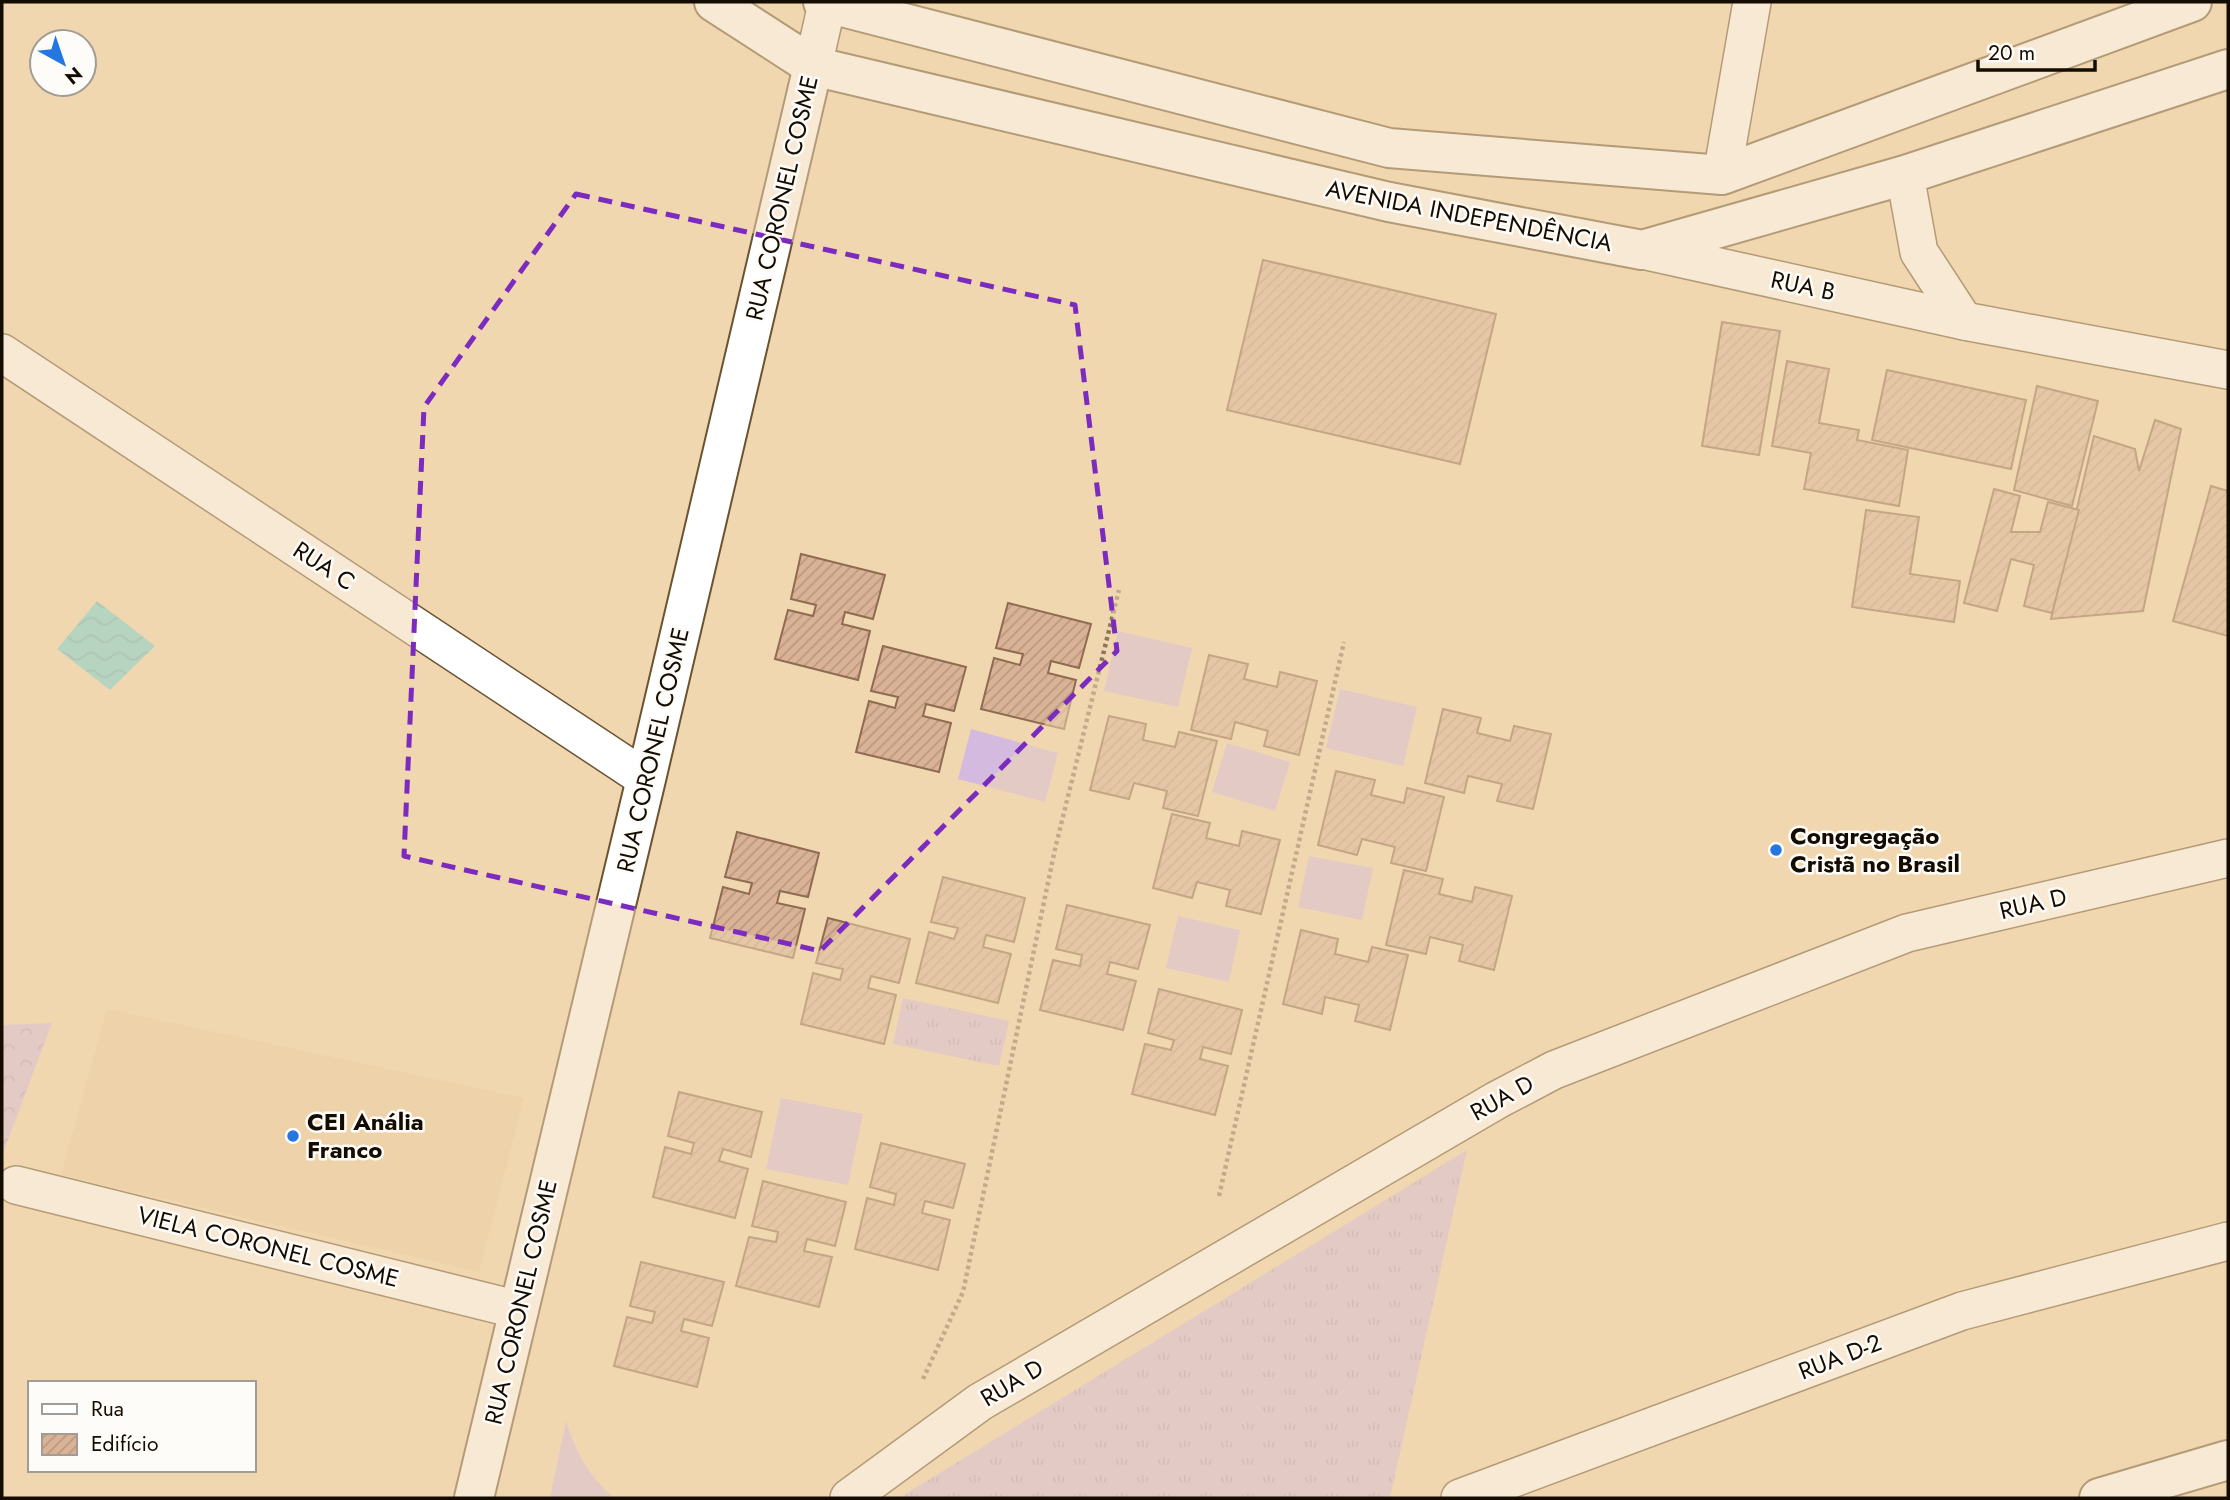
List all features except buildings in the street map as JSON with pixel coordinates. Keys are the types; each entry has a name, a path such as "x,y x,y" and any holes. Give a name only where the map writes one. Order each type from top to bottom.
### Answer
{"main road":[{"name":"AVENIDA INDEPENDÊNCIA","path":"714,2 813,66 1389,202 1642,250 1905,174 2228,69"},
{"path":"826,3 1390,148 1722,174 2192,2"},
{"name":"RUA CORONEL COSME","path":"474,1498 813,66"},
{"path":"1389,202 1390,148"},
{"path":"2099,1498 2228,1460"}],"street":[{"path":"1722,174 1752,2"},
{"name":"RUA CORONEL COSME","path":"813,66 826,3"},
{"path":"1905,174 1919,252 1964,321"},
{"name":"RUA B","path":"1642,250 1964,321 2228,370"},
{"name":"RUA C","path":"2,353 646,779"},
{"name":"RUA D","path":"849,1498 980,1402 1497,1100 1553,1070 1907,933 2228,858"},
{"name":"VIELA CORONEL COSME","path":"16,1185 519,1310"},
{"name":"RUA D-2","path":"1460,1498 1962,1311 2228,1241"}],"path":[{"path":"923,1379 963,1292 1055,849 1119,590"},
{"path":"1219,1196 1344,642"}],"highlighted area":[{"path":"576,194 1075,305 1117,651 820,951 404,856 424,407"}],"shaded area":[{"name":"CEI Anália Franco","path":"107,1009 524,1098 479,1272 61,1175"}],"green space":[{"path":"1118,631 1192,648 1178,707 1104,691"},
{"path":"1340,689 1417,707 1403,766 1326,748"},
{"path":"971,729 1058,753 1045,802 958,779"},
{"path":"1227,743 1290,762 1275,811 1212,792"},
{"path":"1309,856 1373,868 1362,920 1298,907"},
{"path":"1178,916 1240,930 1229,982 1166,968"},
{"path":"903,998 1009,1021 999,1066 893,1044"},
{"path":"52,1023 2,1156 2,1025"},
{"path":"781,1098 863,1114 848,1185 766,1169"},
{"path":"1467,1150 1390,1498 899,1498"},
{"path":"566,1421 584,1463 614,1498 550,1498"}],"water":[{"path":"97,601 155,646 110,690 57,649"}],"place":[{"name":"Congregação Cristã no Brasil","path":"1776,850"},
{"name":"CEI Anália Franco","path":"293,1136"}]}
